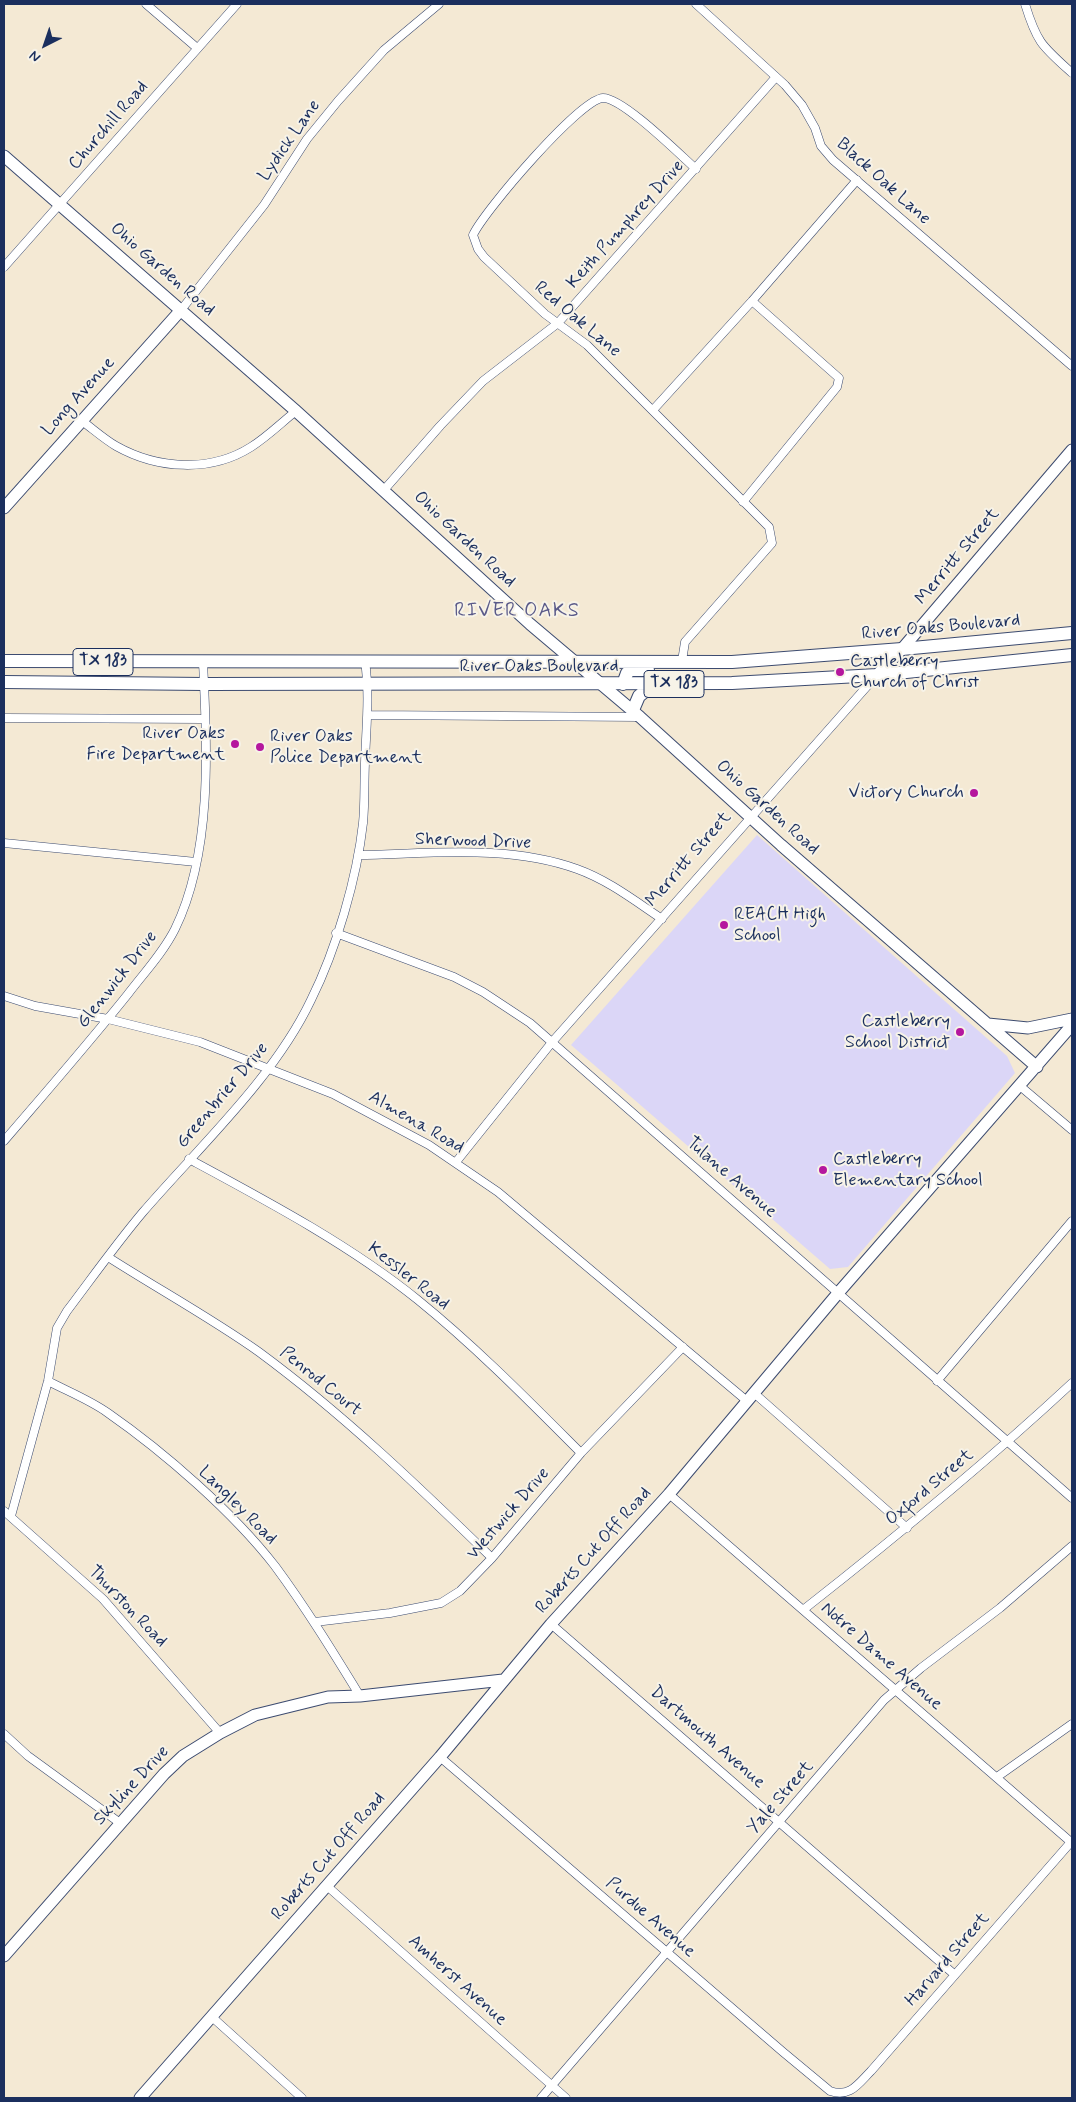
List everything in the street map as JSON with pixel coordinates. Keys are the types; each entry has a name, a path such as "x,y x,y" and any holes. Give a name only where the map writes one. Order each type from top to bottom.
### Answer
{"main road":[{"name":"River Oaks Boulevard","path":"4,661 687,662 787,658 1072,633"},
{"name":"River Oaks Boulevard","path":"4,682 654,684 800,680 877,675 1072,655"},
{"path":"477,684 483,676 542,678 550,676 552,669 545,662"},
{"path":"623,684 626,673 631,670 685,670 687,662"},
{"path":"637,713 639,696 654,684"}],"street":[{"path":"146,4 197,48"},
{"name":"Churchill Road","path":"4,267 236,4"},
{"name":"Lydick Lane","path":"181,310 264,205 308,139 338,101 384,50 439,4"},
{"name":"Black Oak Lane","path":"696,4 776,77 802,106 815,128 821,146 833,160 1072,366"},
{"path":"1025,4 1034,34 1042,46 1072,73"},
{"name":"Keith Pumphrey Drive","path":"384,490 440,426 484,381 558,324 776,77"},
{"name":"Red Oak Lane","path":"687,662 685,642 753,567 772,543 770,527 587,344 558,324 484,257 478,249 473,235 528,164 559,130 593,100 604,98 627,109 696,169"},
{"name":"Ohio Garden Road","path":"4,156 296,411 530,624 637,713 750,816 1037,1067"},
{"path":"652,410 752,301 856,180"},
{"path":"743,502 837,387 840,378 752,301"},
{"name":"Long Avenue","path":"4,508 181,310"},
{"path":"82,421 115,446 151,461 185,465 216,463 235,456 252,446 296,411"},
{"name":"Merritt Street","path":"456,1162 553,1041 662,919 750,816 902,649 1072,450"},
{"name":"Greenbrier Drive","path":"11,1516 48,1381 57,1328 67,1311 142,1214 268,1067 312,1000 336,933 358,856 363,821 369,715 369,684 365,661"},
{"name":"Glenwick Drive","path":"4,1141 108,1019 154,961 174,931 184,907 196,862 205,767 203,662"},
{"path":"369,715 637,713"},
{"path":"4,718 204,719"},
{"path":"4,843 196,862"},
{"name":"Sherwood Drive","path":"358,856 470,853 538,858 585,873 617,889 662,919"},
{"name":"Tulane Avenue","path":"336,933 454,978 483,992 553,1041 1072,1498"},
{"name":"Almena Road","path":"4,996 35,1006 108,1019 200,1042 334,1094 456,1162 498,1192 683,1347 751,1397 907,1528"},
{"path":"988,1024 1028,1028 1072,1019"},
{"name":"Roberts Cut Off Road","path":"140,2098 440,1757 552,1624 669,1494 839,1292 1072,1025"},
{"path":"1020,1086 1072,1130"},
{"name":"Kessler Road","path":"190,1159 353,1254 418,1300 525,1396 581,1453"},
{"path":"937,1381 1072,1221"},
{"name":"Penrod Court","path":"108,1257 258,1352 331,1408 406,1474 492,1558"},
{"name":"Westwick Drive","path":"315,1622 390,1613 441,1603 460,1591 492,1558 581,1453 683,1347"},
{"name":"Langley Road","path":"48,1381 107,1412 179,1469 223,1509 274,1566 315,1622 360,1696"},
{"name":"Oxford Street","path":"803,1610 907,1528 1008,1442 1072,1383"},
{"name":"Notre Dame Avenue","path":"669,1494 1072,1843"},
{"name":"Thurston Road","path":"4,1511 104,1599 220,1733"},
{"name":"Yale Street","path":"540,2098 895,1689 1000,1608 1072,1546"},
{"name":"Dartmouth Avenue","path":"552,1624 955,1975"},
{"name":"Skyline Drive","path":"4,1956 170,1768 183,1756 220,1733 255,1715 296,1703 328,1697 360,1696 503,1680"},
{"path":"997,1777 1072,1724"},
{"path":"4,1734 28,1756 120,1823"},
{"name":"Purdue Avenue","path":"440,1757 830,2091 844,2093"},
{"name":"Harvard Street","path":"844,2093 850,2092 871,2071 1072,1843"},
{"name":"Amherst Avenue","path":"327,1886 566,2098"},
{"path":"212,2017 302,2098"}],"shaded area":[{"name":"Castleberry Elementary School","path":"757,835 1007,1056 1015,1073 848,1267 830,1269 571,1045"}],"place":[{"name":"Castleberry Church of Christ","path":"840,672"},
{"name":"River Oaks Fire Department","path":"235,744"},
{"name":"River Oaks Police Department","path":"260,747"},
{"name":"Victory Church","path":"974,793"},
{"name":"REACH High School","path":"724,925"},
{"name":"Castleberry School District","path":"960,1032"},
{"name":"Castleberry Elementary School","path":"823,1170"}],"district":[{"name":"RIVER OAKS","path":"517,612"}]}
